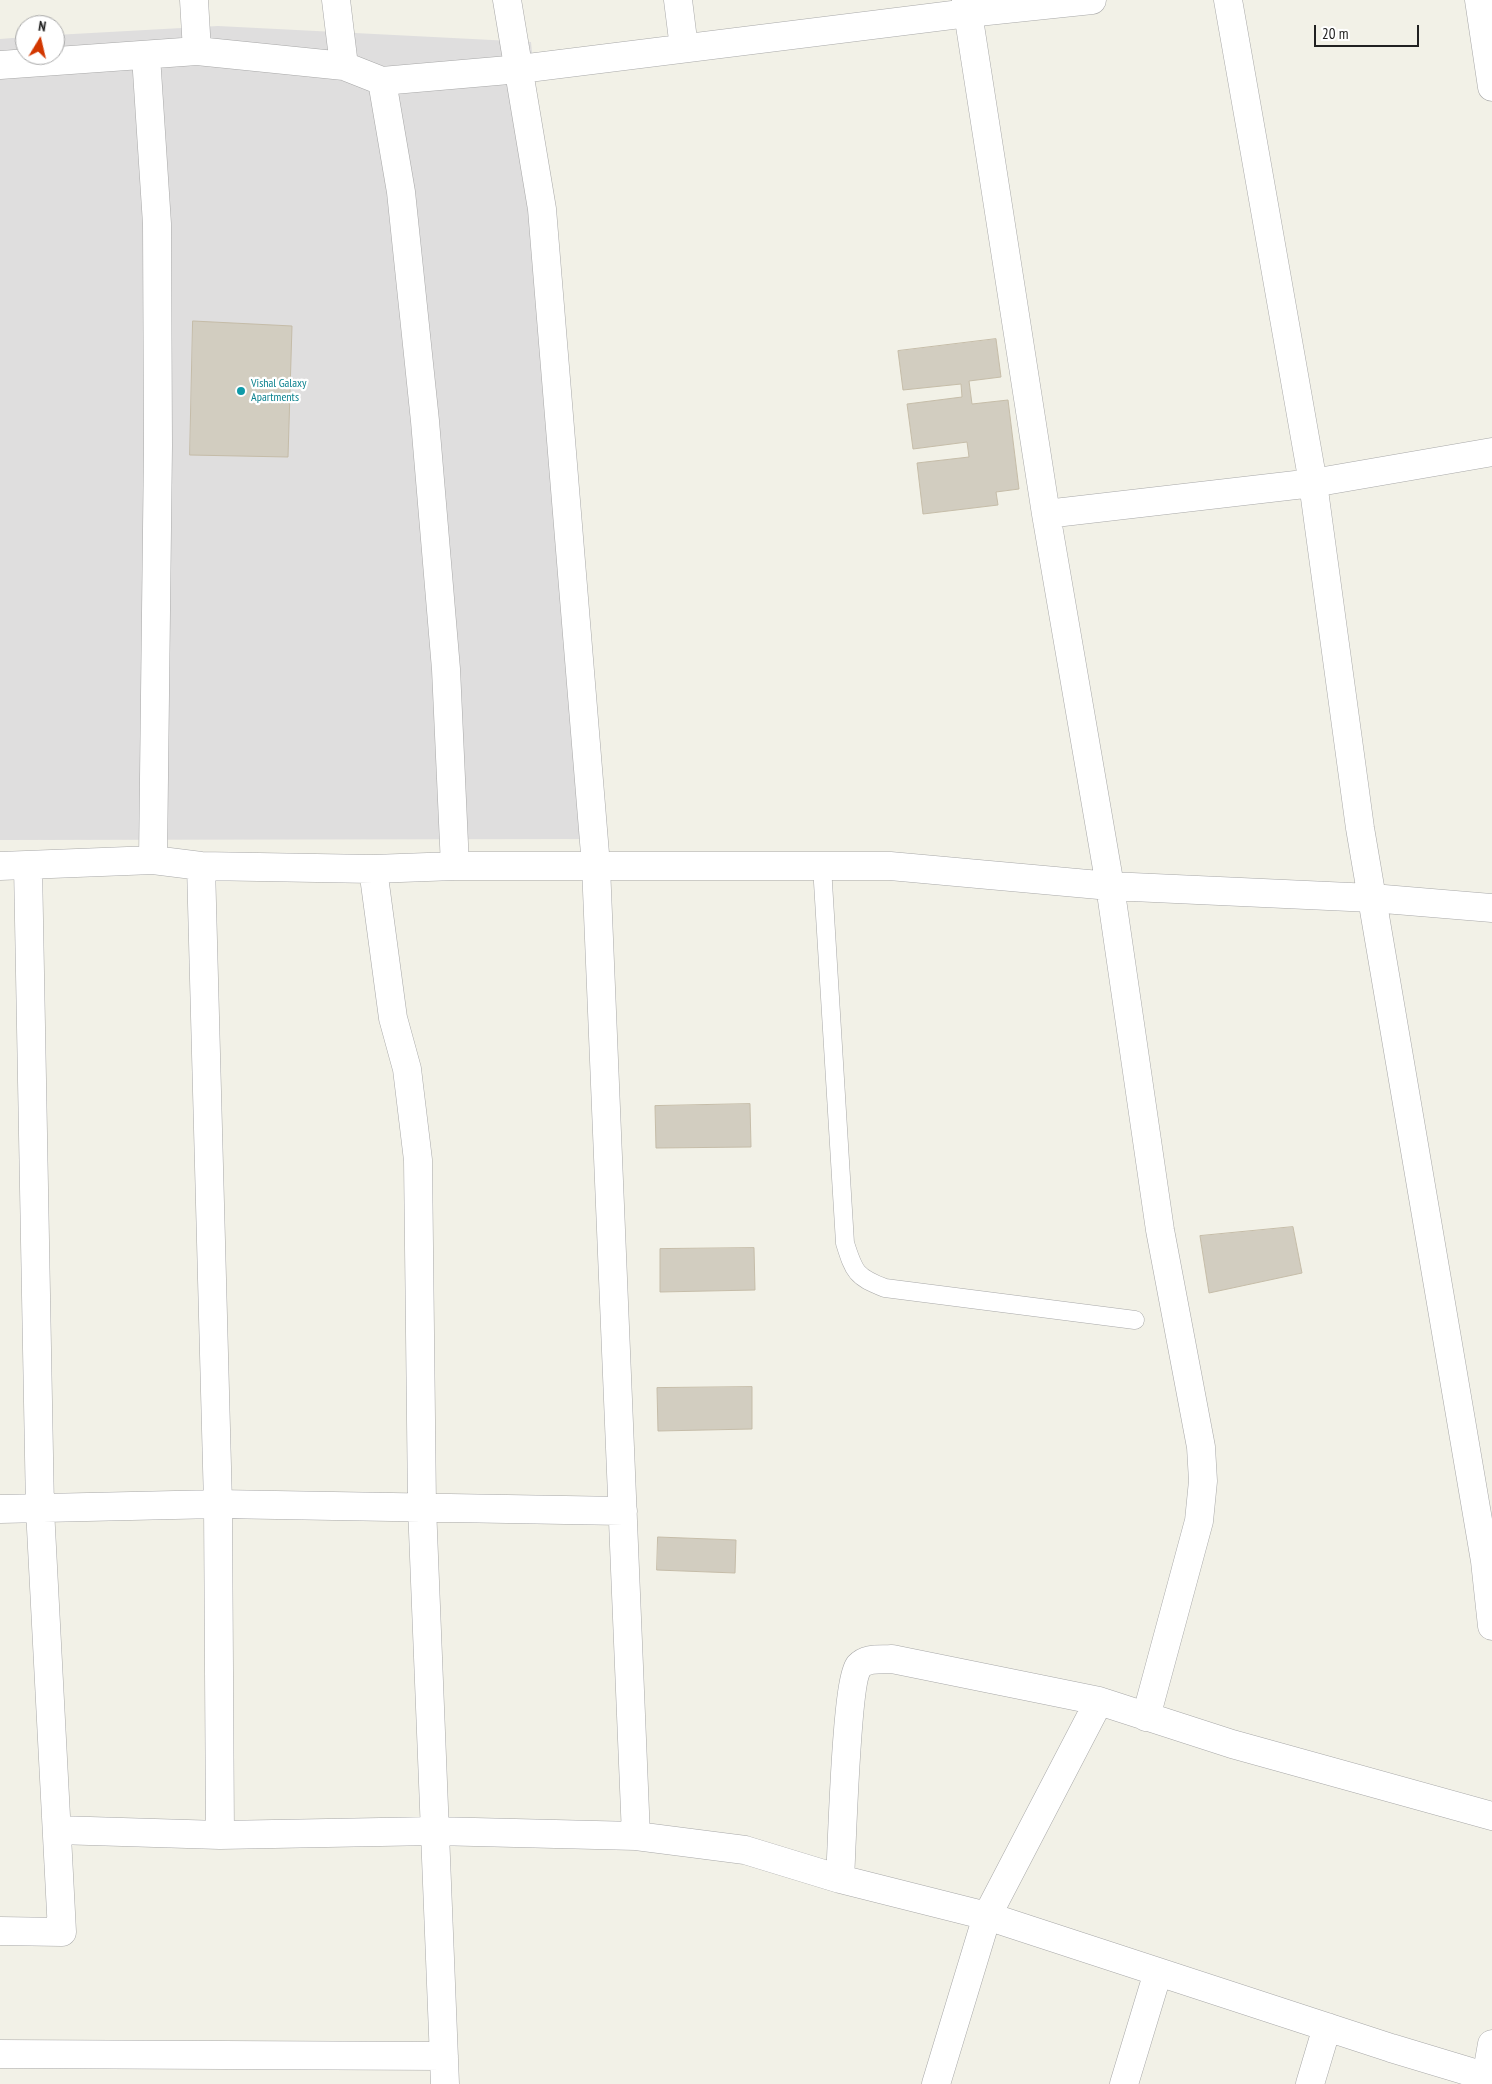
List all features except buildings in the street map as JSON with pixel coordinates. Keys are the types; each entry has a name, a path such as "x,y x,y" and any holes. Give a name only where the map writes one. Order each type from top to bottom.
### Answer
{"street":[{"path":"194,0 197,51"},
{"path":"336,0 344,66"},
{"path":"507,0 542,209 596,866 636,1836"},
{"path":"678,0 684,48"},
{"path":"0,65 197,51 344,66 382,82 520,69 684,48 967,6 1092,0"},
{"path":"1228,0 1313,483 1360,828 1486,1561 1492,1626"},
{"path":"1479,0 1492,87"},
{"path":"967,6 1046,514 1110,886 1160,1230 1201,1446 1202,1473 1199,1521 1146,1717"},
{"path":"146,56 157,224 158,446 153,860"},
{"path":"382,82 401,192 425,420 446,669 455,866"},
{"path":"1046,514 1313,483 1492,452"},
{"path":"0,866 153,860 201,866 373,869 455,866 890,866 1110,886 1372,898 1492,908"},
{"path":"0,1931 62,1932 40,1509 28,866"},
{"path":"201,866 218,1504 220,1835"},
{"path":"373,869 393,1018 407,1069 418,1160 422,1506 445,2084"},
{"path":"0,1508 40,1509 218,1504 422,1506 623,1511"},
{"path":"840,1879 850,1711 854,1680 858,1667 868,1660 892,1660 1099,1701 1232,1744 1492,1816"},
{"path":"936,2084 987,1916 1099,1701"},
{"path":"57,1830 220,1835 434,1831 636,1836 745,1850 840,1879 987,1916 1486,2081 1492,2044"},
{"path":"1124,2084 1158,1972"},
{"path":"1310,2084 1327,2027"},
{"path":"0,2054 444,2056"}],"lane":[{"path":"822,866 845,1243 852,1267 864,1281 885,1288 1135,1320"}],"shaded area":[{"path":"218,26 531,42 608,839 0,840 0,39 15,38 15,65 65,65 65,34"}],"place":[{"name":"Vishal Galaxy Apartments","path":"241,391"}]}
